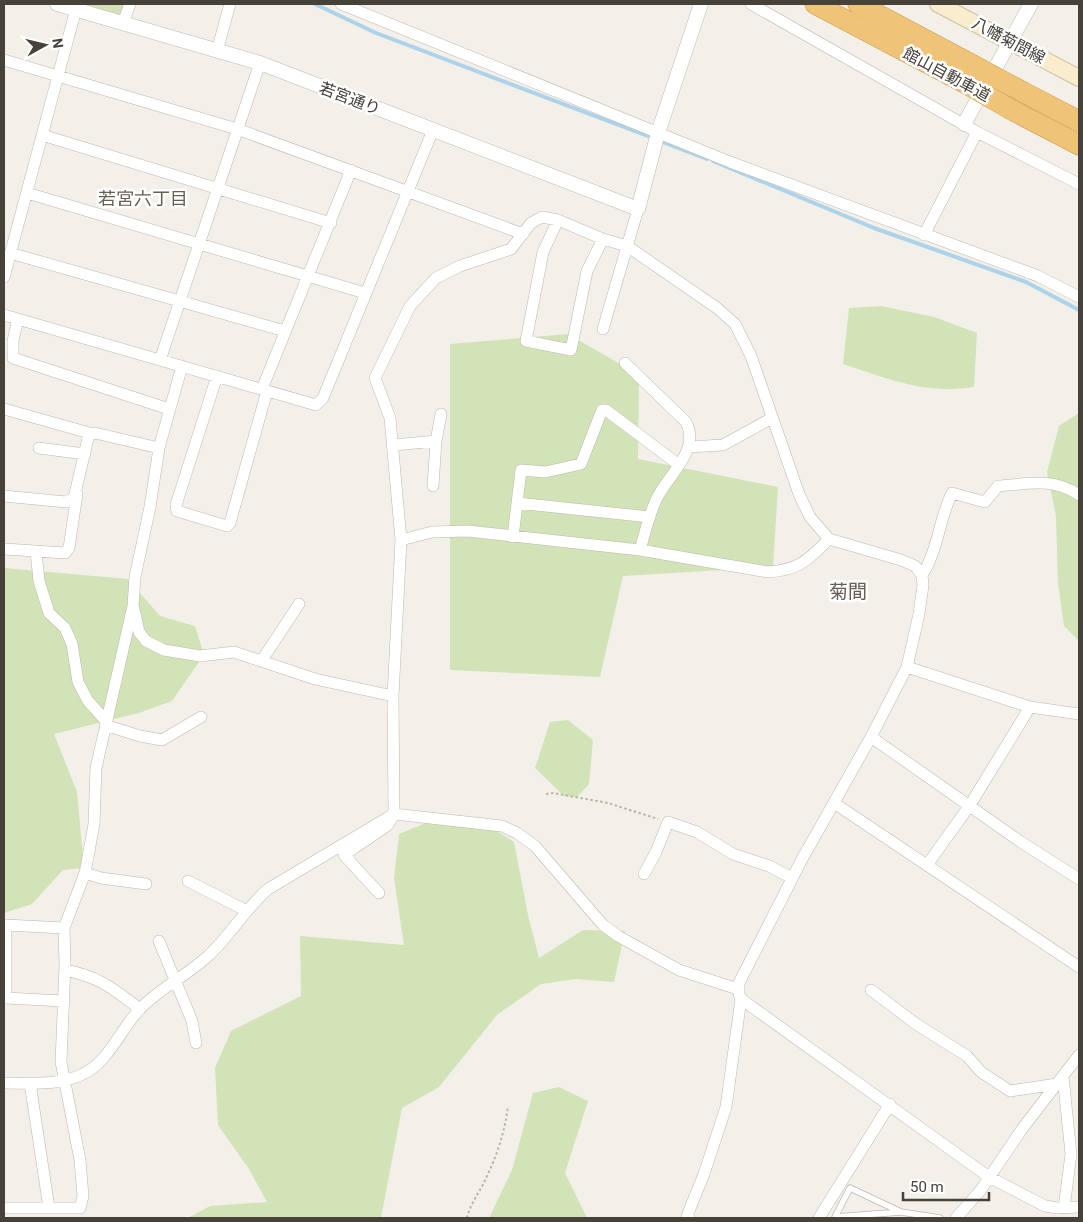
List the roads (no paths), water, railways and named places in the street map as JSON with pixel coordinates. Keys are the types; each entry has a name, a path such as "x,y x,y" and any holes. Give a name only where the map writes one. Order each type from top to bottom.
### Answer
{"highway":[{"name":"館山自動車道","path":"815,4 967,73 1023,92 1079,121"},
{"name":"館山自動車道","path":"858,4 967,73 1012,110 1079,145"}],"main road":[{"name":"八幡菊間線","path":"938,4 1079,78"}],"street":[{"name":"若宮通り","path":"57,4 260,63 638,209"},
{"path":"123,23 130,4"},
{"path":"217,50 230,4"},
{"path":"341,4 730,162 1038,276 1079,297"},
{"path":"603,329 658,132 701,4"},
{"path":"750,4 977,132 1079,184"},
{"path":"964,124 1031,4"},
{"path":"4,278 76,9"},
{"path":"4,60 58,74 237,129 523,234"},
{"path":"160,360 260,63"},
{"path":"4,314 316,405 323,398 433,130"},
{"path":"924,235 977,132"},
{"path":"42,136 331,223"},
{"path":"217,376 176,505 177,512 227,526 230,522 265,390 285,332 351,170"},
{"path":"26,193 365,293"},
{"path":"379,893 344,855 388,825 394,814 392,696 401,540 394,445 390,418 375,378 410,306 436,278 460,266 512,249 531,223 542,217 558,220 603,239 627,246 717,308 735,324 751,356 798,494 810,517 829,539 901,560 915,566 922,575 923,585 919,614 907,668 871,737 792,878 740,994 726,1107 704,1174 687,1216 689,1218"},
{"path":"558,220 543,252 526,341 572,350 587,271 603,239"},
{"path":"10,253 285,332"},
{"path":"18,319 13,341 13,358 169,409"},
{"path":"625,363 686,422 691,434 688,447 679,465 656,498 640,550"},
{"path":"4,1208 80,1208 83,1196 80,1160 60,1062 65,970 64,928 84,872 94,824 96,768 133,606 135,577 147,522 158,448 182,366"},
{"path":"4,409 93,434 158,448"},
{"path":"513,537 521,470 545,472 581,464 602,410 606,410 679,465"},
{"path":"433,486 436,441 441,414"},
{"path":"688,447 723,445 772,418"},
{"path":"5,549 59,554 65,553 69,548 89,434 93,434"},
{"path":"394,445 436,441"},
{"path":"39,448 85,454"},
{"path":"922,575 929,564 944,510 952,494 985,502 998,486 1050,483 1064,485 1079,495"},
{"path":"4,496 66,502 77,494"},
{"path":"517,503 650,518"},
{"path":"401,540 432,532 468,531 640,550 768,572 790,570 813,556 829,539"},
{"path":"36,552 39,581 49,612 65,628 72,644 78,682 88,701 106,723 140,736 162,740 201,717"},
{"path":"262,660 299,604"},
{"path":"133,606 139,632 146,641 164,650 200,656 234,652 315,679 392,696"},
{"path":"907,668 1030,707 1079,714"},
{"path":"927,865 970,805 1030,707"},
{"path":"871,737 1021,842 1079,879"},
{"path":"834,803 1078,965"},
{"path":"4,1083 63,1082 95,1066 140,1009 175,980 206,958 233,930 255,900 268,889 394,814 476,821 502,826 517,833 535,846 603,925 618,936 679,970 740,994 989,1177 1035,1203 1058,1212 1079,1207"},
{"path":"644,874 656,852 668,822 698,832 732,854 769,866 792,878"},
{"path":"84,872 101,878 146,884"},
{"path":"188,881 247,910"},
{"path":"63,1001 6,998 5,925 64,928"},
{"path":"159,941 192,1021 196,1043"},
{"path":"65,970 90,975 109,985 140,1009"},
{"path":"871,990 916,1024 967,1056 981,1072 1010,1091 1060,1080"},
{"path":"956,1218 989,1177 1079,1055"},
{"path":"1058,1212 1071,1154 1060,1080"},
{"path":"30,1082 49,1208"},
{"path":"819,1218 890,1104"}],"lane":[{"path":"902,1212 850,1188 835,1217 902,1212 940,1218"}],"waterway":[{"path":"315,4 376,33 653,138"},
{"path":"660,141 707,159"},
{"path":"713,161 874,228 1026,282 1079,310"}],"district":[{"name":"若宮六丁目","path":"143,199"},
{"name":"菊間","path":"848,591"}]}
